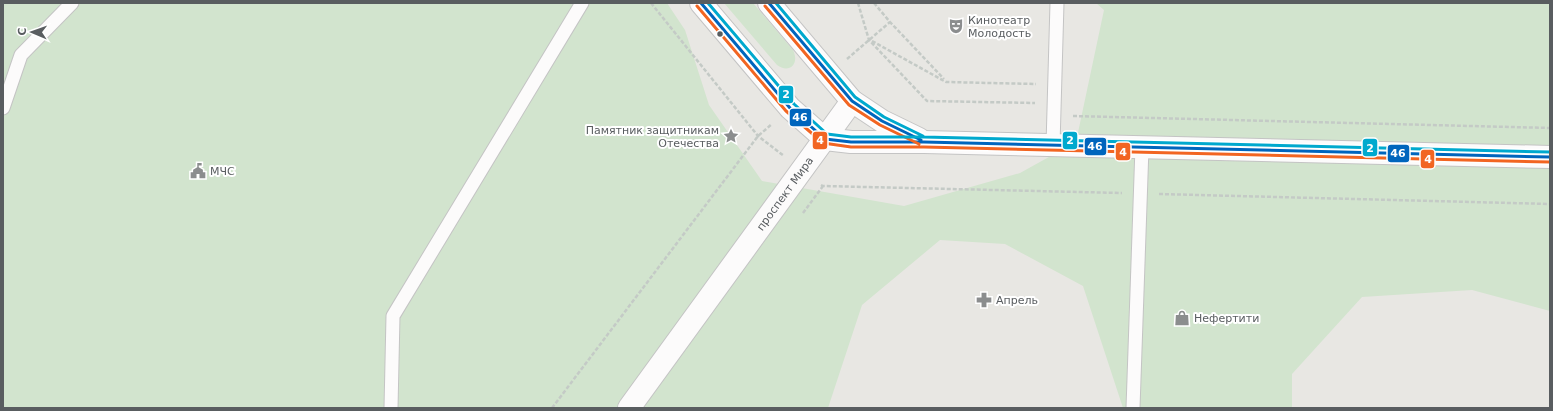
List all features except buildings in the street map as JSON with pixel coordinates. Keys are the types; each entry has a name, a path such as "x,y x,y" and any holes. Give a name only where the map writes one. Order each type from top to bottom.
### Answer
{"street":[{"path":"701,3 790,108 825,139 851,142 924,142 1550,158"},
{"path":"769,3 852,101 882,120 924,142"},
{"name":"проспект Мира","path":"629,408 852,101"}],"lane":[{"path":"3,108 21,55 72,3"},
{"path":"391,408 393,316 582,3"},
{"path":"1053,145 1057,3"},
{"path":"1133,408 1142,147"}],"path":[{"path":"651,3 758,136"},
{"path":"858,3 870,40 927,101 1043,104 1054,115"},
{"path":"874,3 946,82"},
{"path":"829,75 890,22"},
{"path":"870,40 946,82 1054,84"},
{"path":"552,408 758,136 790,108"},
{"path":"1070,116 1550,128"}],"green space":[{"path":"3,3 667,3 685,30 709,105 762,181 904,206 1020,173 1076,142 1104,10 1096,3 1550,3 1550,311 1472,290 1362,297 1292,374 1292,408 1123,408 1083,286 1005,244 940,240 862,305 828,408 3,408"},
{"path":"724,3 753,3 793,50 795,60 792,66 789,68 781,68 777,65"}],"transit line":[{"name":"46","path":"701,3 790,108 825,139 851,142 924,142 1550,157"},
{"name":"2","path":"708,3 794,104 827,134 851,137 924,137 1550,152"},
{"name":"46","path":"769,3 852,101 882,121 921,140"},
{"name":"2","path":"776,3 855,97 884,117 923,136"},
{"name":"4","path":"697,6 786,111 823,143 851,147 924,147 1550,162"},
{"name":"4","path":"765,6 849,105 880,125 919,144"}],"place":[{"name":"Кинотеатр Молодость","path":"956,26"},
{"name":"Памятник защитникам Отечества","path":"731,136"},
{"name":"МЧС","path":"198,171"},
{"name":"Апрель","path":"984,300"},
{"name":"Нефертити","path":"1182,318"}]}
